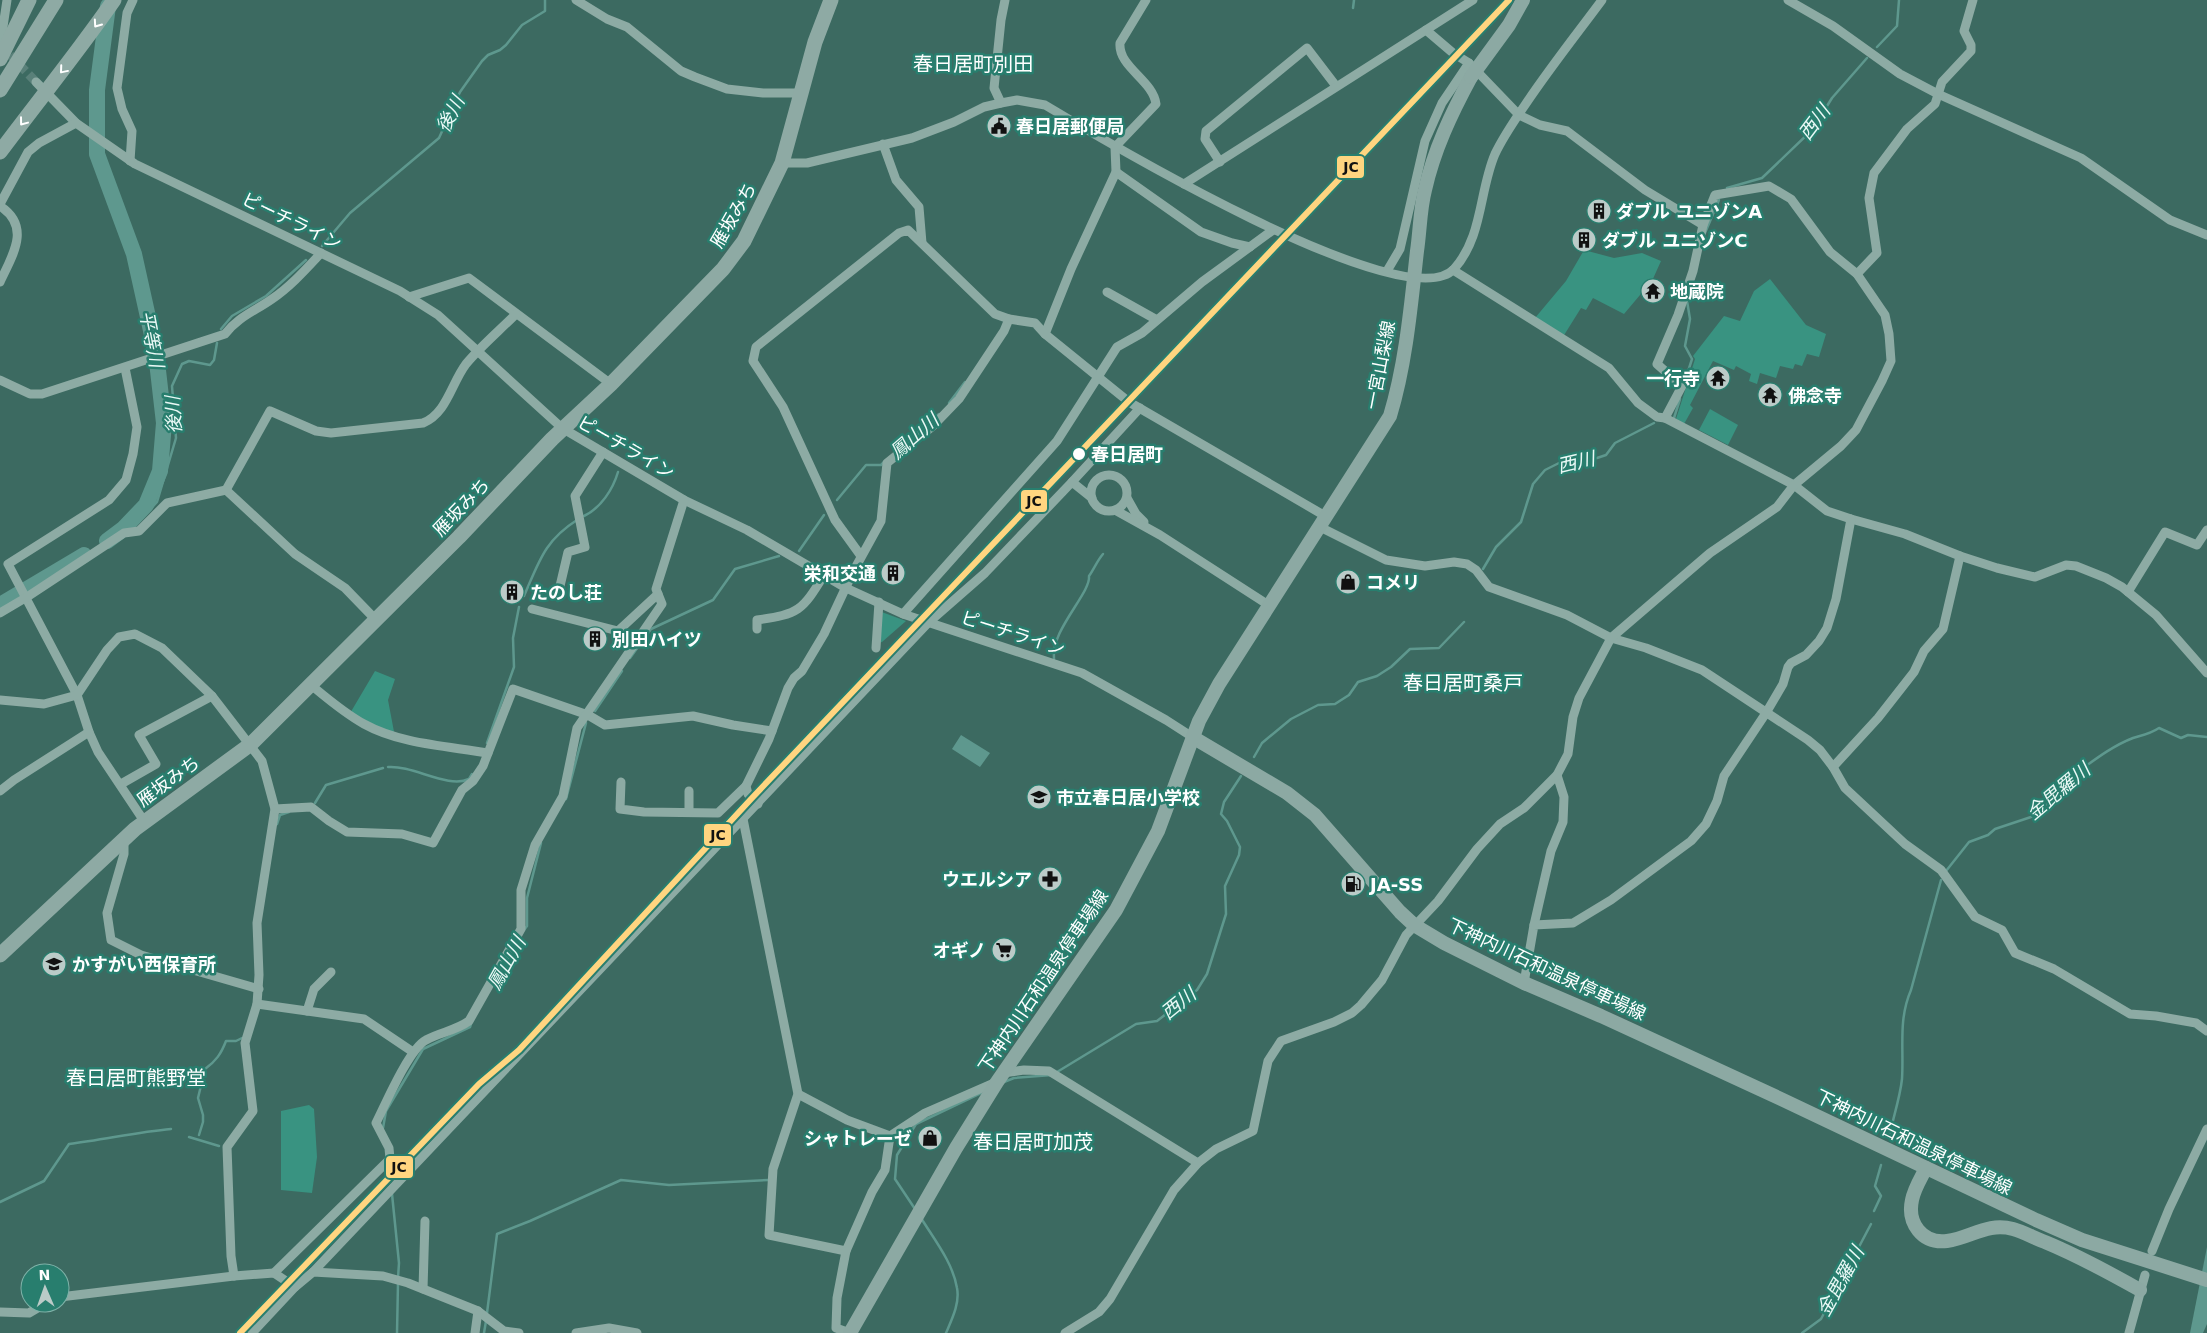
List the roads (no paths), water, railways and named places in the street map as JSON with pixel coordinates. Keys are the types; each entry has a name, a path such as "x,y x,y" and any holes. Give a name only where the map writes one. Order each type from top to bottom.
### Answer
{"highway":[{"path":"5,55 29,0"},
{"path":"0,90 56,0"},
{"path":"0,152 41,87 81,48 114,0"},
{"name":"雁坂みち","path":"0,956 144,821 251,744 460,537 562,428 611,384 723,269 744,241 782,163 826,2"}],"main road":[{"name":"一宮山梨線","path":"1194,738 1199,721 1218,684 1324,522 1390,416 1397,395 1424,192 1434,155 1470,70 1508,25 1524,0"},
{"name":"下神内川石和温泉停車場線","path":"850,1333 918,1214 1000,1078 1116,910 1158,831 1194,738 1287,793 1315,816 1371,881 1414,925 1444,943 1524,983 1781,1098 2082,1240 2207,1280"},
{"path":"1926,1168 1912,1200 1911,1214 1915,1228 1925,1237 1945,1242 1984,1228 2012,1228 2088,1260 2140,1290"}],"street":[{"path":"5,55 1,40 7,0"},
{"path":"130,161 132,131 122,109 117,88 127,13 133,0"},
{"path":"576,0 607,19 627,27 674,66 695,77 727,89 763,93 801,93"},
{"path":"1001,103 994,88 1001,20 1006,0"},
{"path":"1045,334 1071,269 1116,172 1115,147 1156,104 1155,96 1126,62 1119,50 1120,43 1146,0"},
{"path":"1184,184 1473,0"},
{"path":"782,163 808,163 912,138 954,122 984,106 1017,100 1045,105 1115,147 1274,230 1310,246 1387,271 1431,279 1453,270 1464,257 1472,238 1494,155 1557,58 1602,0"},
{"path":"1788,0 1833,26 1900,74 1938,94 2081,158 2170,220 2207,235"},
{"path":"1857,274 1876,253 1869,198 1874,173 1907,129 1935,104 1942,82 1971,50 1964,31 1973,0"},
{"path":"1426,30 1519,114 1540,125 1567,132 1645,190 1703,225"},
{"path":"1220,162 1205,139 1206,131 1306,48 1336,86"},
{"path":"1387,271 1400,249 1425,141 1442,103 1470,70"},
{"name":"ピーチライン","path":"41,87 76,123 130,161 321,253 409,297 438,315 562,428 684,500 747,530 846,588 903,614 1082,673 1166,720 1194,738"},
{"path":"0,282 15,250 18,234 12,217 0,205 28,152 76,123"},
{"path":"883,144 896,180 920,207 922,243"},
{"path":"1116,172 1201,232 1232,244 1250,247"},
{"path":"1065,1333 1099,1312 1110,1299 1174,1190 1198,1163 1216,1149 1253,1131 1268,1061 1281,1041 1334,1022 1352,1013 1361,1005 1382,980 1414,925 1438,902 1477,849 1500,824 1524,808 1557,774 1568,754 1573,717 1579,698 1611,638 1710,553 1777,507 1794,486 1841,446 1856,430 1891,361 1889,334 1885,315 1857,274 1830,252 1791,199 1769,186 1715,195 1703,225 1690,280 1678,315 1657,364 1682,386 1665,418"},
{"path":"862,556 835,520 783,407 753,360 756,348 899,233 908,230 995,314 1009,319 1036,323 1045,334 1129,402 1386,560 1425,566 1454,562 1467,564 1476,570 1489,587 1567,615 1611,638 1646,648 1702,670 1808,740 1820,750 1833,767 1845,788 1905,844 1941,870 1976,917 2002,930 2015,953 2054,970 2130,1014 2156,1016 2196,1023 2207,1031"},
{"path":"903,614 1057,441 1117,347 1142,333 1202,282 1274,230"},
{"path":"0,380 30,394 42,394 225,334 236,321 272,299 294,281 321,253"},
{"path":"1453,270 1609,368 1638,403 1657,417 1665,418 1794,486 1827,510 1851,520 1905,534 1960,556 2035,577 2066,565 2076,566 2106,578 2128,592 2156,615 2207,673"},
{"path":"409,297 469,278 611,384"},
{"path":"1107,292 1157,320"},
{"path":"0,613 27,598 124,533 138,531 167,503 226,490 270,411 316,431 331,433 423,423 433,419 442,408 465,366 516,314"},
{"path":"621,782 620,809 718,813 746,786 772,731 788,688 794,678 802,671 824,634 881,521 887,463 933,426 959,399 1004,330 1009,319"},
{"path":"125,368 137,427 133,454 126,480 109,500 8,564 78,695 89,732 98,752 144,821"},
{"path":"252,1333 313,1272 758,804 928,622 985,573 1140,408"},
{"path":"560,586 568,552 585,547 575,496 603,452"},
{"path":"1127,498 1120,508 1104,510 1094,504 1091,492 1096,481 1106,475 1118,478 1126,487 1127,498 1136,514 1160,535"},
{"path":"1072,482 1092,498"},
{"path":"226,490 295,554 345,588 376,620"},
{"path":"277,1274 390,1160 389,1148 376,1122 413,1052 426,1040 458,1029 469,1022 521,929 522,890 535,845 563,796 577,728 588,715 662,604 656,589 684,500"},
{"path":"1115,510 1160,535 1270,606"},
{"path":"1534,925 1574,923 1611,900 1691,841 1706,824 1717,801 1724,776 1766,713 1783,684 1791,663 1806,656 1819,642 1827,628 1836,599 1851,520"},
{"path":"2128,592 2165,532 2198,545 2207,530"},
{"path":"1833,767 1878,718 1914,672 1924,651 1943,629 1960,556"},
{"path":"757,629 757,620 781,617 799,610 824,575"},
{"path":"532,609 618,631 658,594"},
{"path":"876,648 879,602"},
{"path":"0,700 44,704 78,695 107,650 119,637 136,634 162,648 212,696 251,744 262,761 270,783 275,809 257,923 259,989 257,1004 244,1043 253,1111 227,1147 231,1256 234,1276"},
{"path":"310,685 365,725 392,736 488,753"},
{"path":"275,809 311,807 346,832 402,834 433,843 462,790 473,781 488,753 513,689 588,715 605,725 693,716 772,731"},
{"path":"121,784 156,764 139,735 212,696"},
{"path":"0,791 89,732"},
{"path":"1524,983 1534,925 1551,851 1563,822 1564,797 1557,774"},
{"path":"746,786 748,794 758,804"},
{"path":"688,812 689,792"},
{"path":"743,819 798,1094 772,1169 768,1235 846,1251"},
{"path":"124,838 124,854 107,913 111,940 140,954 259,989"},
{"path":"307,1011 314,989 331,972"},
{"path":"257,1004 364,1019 413,1052"},
{"path":"850,1333 836,1328 837,1298 846,1251 872,1192 885,1170 890,1136 925,1113 1000,1078 1024,1070 1049,1071 1198,1163"},
{"path":"798,1094 847,1120 890,1136"},
{"path":"2152,1251 2169,1209 2207,1129"},
{"path":"423,1289 424,1221"},
{"path":"313,1272 383,1276 423,1289 478,1311 504,1331 520,1333"},
{"path":"70,1296 234,1276 277,1274 295,1288"},
{"path":"2130,1333 2145,1275"},
{"path":"475,1333 478,1311"},
{"path":"0,1312 20,1313"},
{"path":"576,1333 609,1328 637,1333"}],"water":[{"path":"961,735 990,753 980,767 952,749"},
{"path":"2207,1247 2207,1324 2203,1333 2190,1333"}],"waterway":[{"name":"後川","path":"322,246 350,213 439,138 460,92 482,61 488,55 506,45 522,25 545,11 545,0"},
{"path":"1353,8 1354,0"},
{"name":"西川","path":"1877,47 1897,26 1899,0"},
{"name":"平等川","path":"107,541 123,529 146,505 160,471 164,423 156,353 134,254 97,154 97,90 108,6"},
{"name":"西川","path":"1727,188 1762,178 1812,130 1832,98 1867,58"},
{"name":"西川","path":"1705,233 1719,200"},
{"name":"後川","path":"221,329 232,316 266,296 306,260"},
{"name":"西川","path":"1684,384 1692,359 1685,346 1690,319 1687,301"},
{"name":"後川","path":"126,529 134,527 157,502 176,438 172,386 182,364 189,361 210,365 214,360 217,343"},
{"name":"鳳山川","path":"949,403 965,382"},
{"name":"西川","path":"1674,418 1680,399"},
{"name":"鳳山川","path":"901,446 939,414"},
{"name":"西川","path":"1483,569 1496,547 1521,522 1533,484 1545,470 1559,463 1606,455 1615,443 1654,423"},
{"name":"鳳山川","path":"837,500 866,465 881,465 884,462"},
{"path":"584,516 596,508 606,497 618,472"},
{"name":"鳳山川","path":"799,551 824,515"},
{"path":"524,596 550,544 577,520"},
{"path":"1054,659 1054,648 1058,637 1084,592 1089,576 1103,554"},
{"name":"平等川","path":"0,605 84,555"},
{"name":"鳳山川","path":"630,658 651,629 713,600 735,569 779,556"},
{"path":"487,743 514,667 513,638 519,607"},
{"name":"西川","path":"1254,757 1262,743 1291,719 1318,705 1335,704 1349,695 1358,682 1377,676 1391,667 1410,649 1439,648 1464,622"},
{"name":"鳳山川","path":"595,711 622,671"},
{"name":"鳳山川","path":"566,799 586,723"},
{"name":"金毘羅川","path":"1946,871 1969,842 1988,835 1995,829 2031,817 2069,786 2075,774 2118,745 2159,728 2181,738 2188,735 2207,737"},
{"path":"388,767 408,769 451,781 469,779 472,774"},
{"path":"315,803 326,785 383,768"},
{"name":"西川","path":"1057,1072 1136,1024 1157,1021 1197,990 1207,974 1226,914 1225,886 1239,855 1240,847 1227,821 1221,814 1224,802 1241,776"},
{"path":"277,824 280,815 289,812"},
{"name":"鳳山川","path":"524,930 527,926 527,898 541,843"},
{"name":"金毘羅川","path":"1889,1137 1902,1079 1904,1012 1941,880"},
{"name":"鳳山川","path":"383,1128 386,1111 423,1049 470,1027 471,1024"},
{"path":"199,1135 203,1115 198,1098 205,1069 218,1057 226,1041 236,1041 242,1038"},
{"name":"西川","path":"1004,1082 1014,1078 1052,1075"},
{"name":"西川","path":"915,1209 895,1179 897,1155 916,1124 981,1093"},
{"path":"0,1202 44,1181 69,1144 171,1129"},
{"path":"189,1137 219,1146"},
{"name":"金毘羅川","path":"1874,1211 1881,1196 1875,1186 1881,1165"},
{"name":"鳳山川","path":"487,1313 497,1234 621,1180 669,1185 769,1180"},
{"name":"鳳山川","path":"392,1194 399,1263 398,1278"},
{"name":"西川","path":"921,1218 952,1269 957,1288 956,1305 946,1333"},
{"name":"金毘羅川","path":"1802,1333 1821,1319 1871,1224"},
{"name":"鳳山川","path":"397,1333 398,1283"},
{"name":"鳳山川","path":"484,1333 486,1321"}],"tunnel":[{"path":"10,55 36,82"}],"place":[{"name":"春日居郵便局","path":"999,126"},
{"name":"ダブル ユニゾンA","path":"1599,211"},
{"name":"ダブル ユニゾンC","path":"1584,240"},
{"name":"地蔵院","path":"1653,291"},
{"name":"一行寺","path":"1718,378"},
{"name":"佛念寺","path":"1770,395"},
{"name":"春日居町","path":"1079,454"},
{"name":"栄和交通","path":"893,573"},
{"name":"コメリ","path":"1348,582"},
{"name":"たのし荘","path":"512,592"},
{"name":"別田ハイツ","path":"595,639"},
{"name":"市立春日居小学校","path":"1039,797"},
{"name":"ウエルシア","path":"1050,879"},
{"name":"JA-SS","path":"1353,884"},
{"name":"オギノ","path":"1004,950"},
{"name":"かすがい西保育所","path":"54,964"},
{"name":"シャトレーゼ","path":"930,1138"}],"district":[{"name":"春日居町別田","path":"973,64"},
{"name":"春日居町桑戸","path":"1463,683"},
{"name":"春日居町熊野堂","path":"136,1078"},
{"name":"春日居町加茂","path":"1033,1142"}]}
